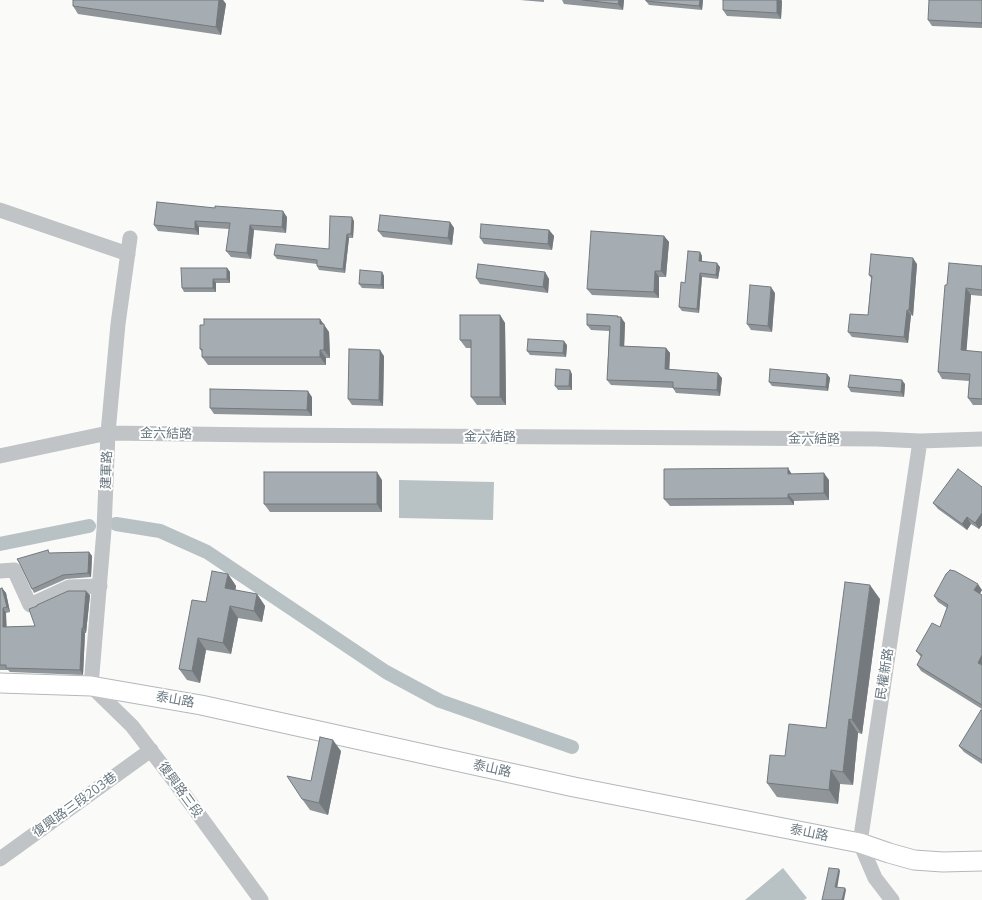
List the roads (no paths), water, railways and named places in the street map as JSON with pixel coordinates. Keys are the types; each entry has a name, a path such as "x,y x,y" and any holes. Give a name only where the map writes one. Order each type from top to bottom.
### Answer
{"main road":[{"name":"泰山路","path":"0,683 92,686 201,705 574,787 860,843 914,860 943,862 982,861"}],"street":[{"path":"0,210 128,254"},
{"name":"建軍路","path":"92,686 104,530 108,433 118,324 130,238"},
{"name":"金六結路","path":"0,456 108,433 271,436 876,439 920,441 982,439"},
{"name":"民權新路","path":"860,843 920,441"},
{"path":"0,571 14,570 30,605 69,587 100,586"},
{"name":"復興路三段","path":"92,686 132,726 151,750 261,900"},
{"name":"復興路三段203巷","path":"0,859 151,750"},
{"path":"860,843 876,878 892,900"}],"waterway":[{"path":"116,524 160,531 207,552 386,672 440,701 572,747"},
{"path":"0,544 89,526"}]}
